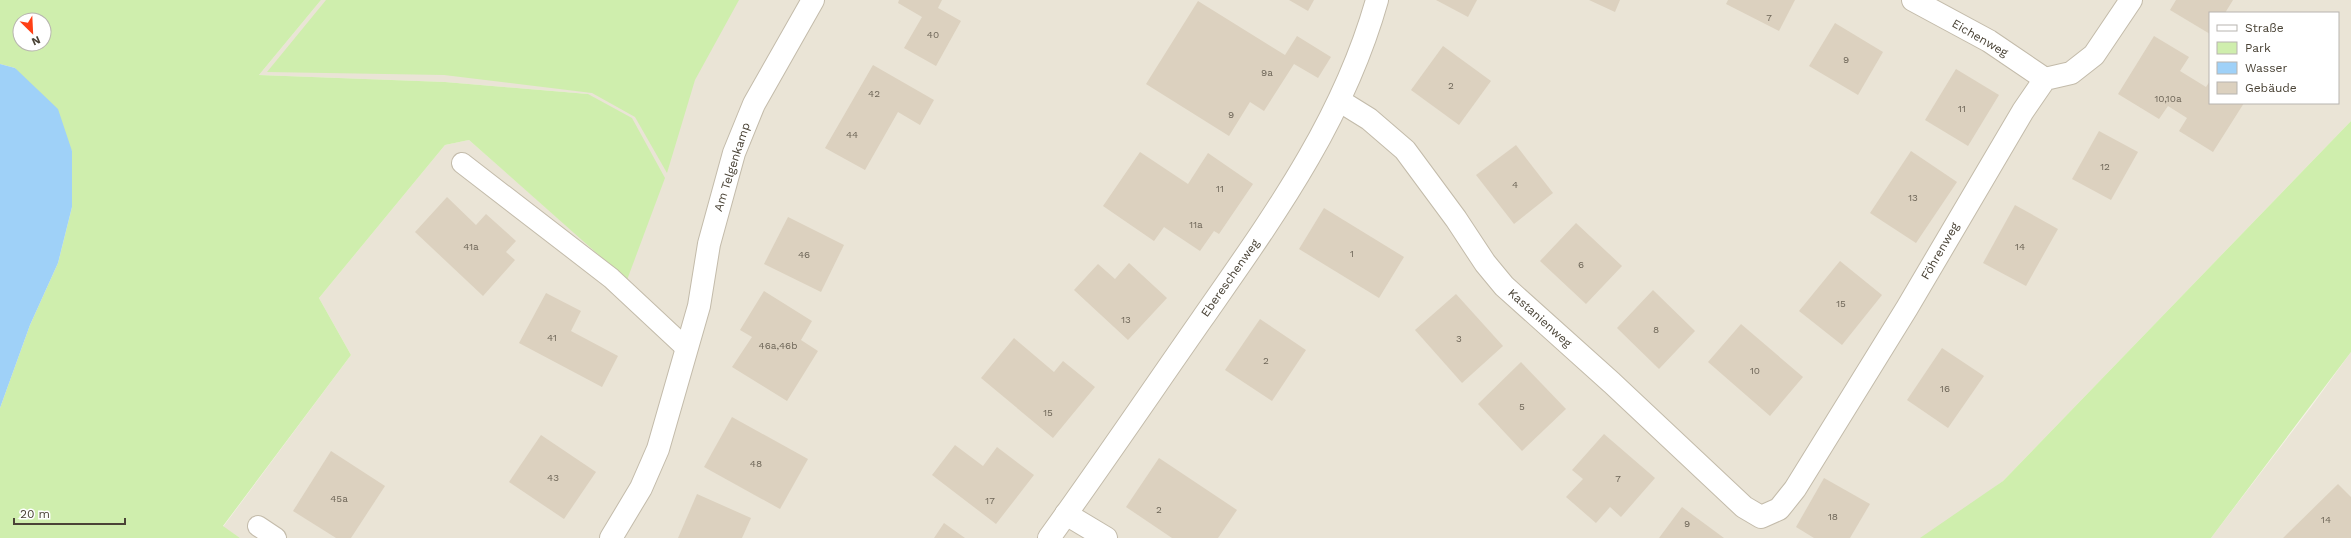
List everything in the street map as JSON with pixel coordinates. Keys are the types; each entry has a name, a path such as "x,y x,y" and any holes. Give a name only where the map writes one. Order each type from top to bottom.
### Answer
{"street":[{"name":"Am Telgenkamp","path":"611,538 641,488 658,449 699,306 709,244 734,153 754,104 813,0"},
{"name":"Ebereschenweg","path":"1049,538 1273,217 1314,151 1340,101 1354,68 1377,0"},
{"name":"Eichenweg","path":"1913,0 1989,41 2045,79"},
{"path":"2045,79 2071,73 2094,55 2131,0"},
{"name":"Föhrenweg","path":"1761,517 1779,508 1795,489 1907,308 2022,111 2045,79"},
{"name":"Kastanienweg","path":"1340,101 1369,119 1405,150 1456,219 1485,263 1504,286 1612,383 1739,502 1761,517"},
{"path":"1066,514 1106,538"}],"lane":[{"path":"462,163 611,278 686,348"},
{"path":"258,526 276,538"}],"shaded area":[{"path":"321,0 2351,0 2351,121 2003,481 1926,538 240,538 223,527 351,355 319,298 445,145 469,140 627,279 588,94 445,82 259,75"},
{"path":"2351,352 2351,538 2211,538 2311,407"}],"green space":[{"path":"0,0 321,0 259,75 445,82 588,94 632,118 665,178 627,280 469,140 445,145 319,298 351,355 223,526 240,538 0,538 0,408 30,325 58,263 72,207 72,151 15,68 0,64"},
{"path":"326,0 739,0 695,80 667,173 635,117 592,93 444,75 267,72"},
{"path":"2351,121 2351,352 2211,538 1920,538 2003,481"}],"water":[{"path":"0,64 15,68 58,109 72,151 72,207 58,263 30,325 0,408"}],"building":[{"path":"899,0 942,0 938,8 961,21 936,66 904,48 922,17 898,3"},
{"path":"1289,0 1314,0 1308,11"},
{"path":"1436,0 1477,0 1468,17"},
{"path":"1589,0 1620,0 1615,12"},
{"path":"1728,0 1795,0 1779,31 1726,4"},
{"path":"2176,0 2233,0 2226,12 2209,12 2209,33 2170,10"},
{"path":"1198,1 1285,55 1297,36 1331,57 1318,78 1294,64 1264,111 1250,102 1229,136 1146,84"},
{"path":"1835,23 1883,52 1858,95 1809,66"},
{"path":"2154,36 2189,57 2180,71 2206,87 2209,82 2209,104 2243,104 2213,152 2179,131 2187,118 2168,106 2159,119 2118,94"},
{"path":"1443,46 1491,81 1459,125 1411,90"},
{"path":"873,65 934,100 920,125 898,112 865,170 825,148"},
{"path":"1956,69 1999,95 1968,146 1925,120"},
{"path":"2099,131 2138,152 2111,200 2072,179"},
{"path":"1516,145 1553,193 1514,224 1476,175"},
{"path":"1911,151 1957,182 1916,243 1870,213"},
{"path":"1140,152 1188,184 1208,153 1253,184 1219,234 1214,231 1200,251 1164,227 1154,241 1103,206"},
{"path":"447,197 476,225 486,214 516,241 506,252 515,260 483,296 415,232"},
{"path":"2015,205 2058,229 2026,286 1983,263"},
{"path":"1324,208 1404,257 1379,298 1299,249"},
{"path":"788,217 844,245 821,292 764,264"},
{"path":"1576,223 1622,266 1586,304 1540,261"},
{"path":"1840,261 1882,295 1842,345 1799,311"},
{"path":"1129,263 1167,298 1128,340 1074,290 1098,264 1115,279"},
{"path":"1653,290 1695,331 1659,369 1617,328"},
{"path":"764,291 812,321 801,340 818,351 787,401 732,367 752,337 740,330"},
{"path":"546,293 581,311 571,331 618,356 602,387 519,343"},
{"path":"1456,294 1503,346 1462,383 1415,330"},
{"path":"1260,319 1306,350 1272,401 1225,370"},
{"path":"1741,324 1803,377 1770,416 1708,362"},
{"path":"1014,338 1054,372 1063,361 1095,387 1053,438 981,378"},
{"path":"1942,348 1984,376 1948,428 1907,400"},
{"path":"1521,362 1566,409 1522,451 1478,404"},
{"path":"732,417 808,459 780,509 704,467"},
{"path":"1604,434 1655,478 1621,517 1610,507 1596,523 1566,497 1583,479 1572,470"},
{"path":"541,435 596,472 564,519 509,482"},
{"path":"955,445 983,466 997,447 1034,475 996,524 932,475"},
{"path":"331,451 385,486 351,538 336,538 293,511"},
{"path":"1159,458 1237,510 1218,538 1172,538 1126,507"},
{"path":"1824,478 1870,504 1850,538 1814,538 1796,527"},
{"path":"2338,484 2351,497 2351,538 2283,538"},
{"path":"697,494 751,518 742,538 678,538"},
{"path":"1682,507 1724,538 1659,538"},
{"path":"944,523 965,538 934,538"}]}
